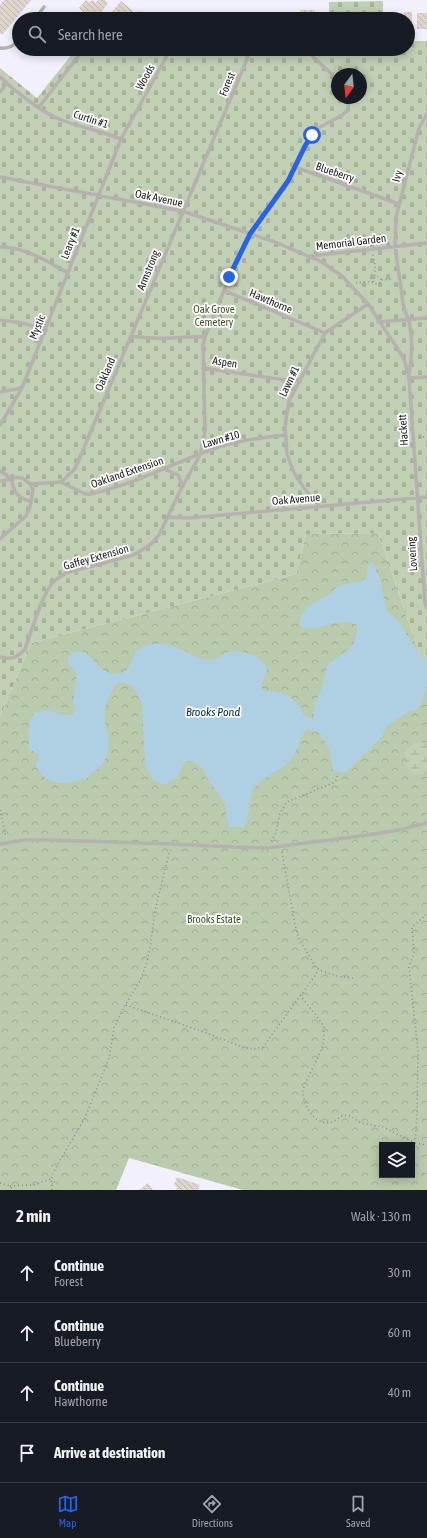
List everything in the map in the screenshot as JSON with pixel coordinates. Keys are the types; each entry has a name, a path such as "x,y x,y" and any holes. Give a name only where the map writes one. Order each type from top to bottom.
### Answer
{"lane":[{"path":"40,12 44,7"},
{"path":"0,48 12,46"},
{"path":"39,107 79,56"},
{"name":"Woods","path":"121,139 167,56"},
{"name":"Forest","path":"182,211 248,56"},
{"path":"312,56 331,73"},
{"name":"Curtin #1","path":"0,77 39,107 58,119 121,139"},
{"path":"0,92 7,83"},
{"path":"225,291 237,259 250,234 288,181 312,135 320,127 341,116 347,111 349,104"},
{"name":"Ivy","path":"409,378 413,354 408,320 405,315 395,246 396,217 419,128 427,114"},
{"path":"98,195 121,139"},
{"name":"Blueberry","path":"295,168 399,204"},
{"name":"Oak Avenue","path":"0,177 182,211 310,256"},
{"name":"Leary #1","path":"0,247 22,250 68,273 98,195"},
{"name":"Armstrong","path":"131,336 182,211"},
{"name":"Memorial Garden","path":"310,256 427,243"},
{"name":"Memorial Garden","path":"310,256 329,266 350,284 368,304 378,322 403,358 409,378"},
{"name":"Mystic","path":"0,425 22,388 68,273"},
{"name":"Hawthorne","path":"225,291 325,333"},
{"name":"Aspen","path":"225,291 205,337 203,345 203,368 285,380 294,381 300,379"},
{"name":"Lawn #1","path":"319,506 294,473 287,454 285,435 289,401 325,333 368,304"},
{"path":"378,322 427,318"},
{"path":"0,320 22,323 46,330"},
{"path":"131,336 145,338 205,337"},
{"name":"Oakland","path":"61,482 75,469 131,336"},
{"name":"Lawn #10","path":"200,454 205,431 203,368"},
{"path":"409,378 427,377"},
{"name":"Hackett","path":"409,378 416,498"},
{"path":"0,392 22,388"},
{"name":"Lawn #10","path":"200,454 241,441 285,435"},
{"name":"Oakland Extension","path":"61,482 85,494 90,494 126,484 200,454"},
{"name":"Gaffey Extension","path":"0,657 13,659 25,649 45,597 53,582 66,573 134,555 152,544 159,535 182,486 200,454"},
{"path":"164,469 178,475 182,486"},
{"path":"0,471 12,479"},
{"path":"0,481 15,477 22,478 30,484 33,490 33,496 26,516 0,539"},
{"path":"12,479 12,484 19,498 30,501"},
{"path":"30,484 61,482"},
{"name":"Oak Avenue","path":"167,517 189,518 427,497"},
{"name":"Lovering","path":"416,498 425,603 427,608"},
{"path":"0,844 24,840 43,840 172,844 231,848 266,848 369,835 427,823"}],"path":[{"path":"372,248 375,265 375,276 373,282"},
{"path":"375,276 380,277 382,280"},
{"path":"350,284 373,282 376,284 380,283 382,280 399,278"},
{"path":"266,848 276,833 280,813 287,802 333,783 338,774"},
{"path":"0,810 7,842"},
{"path":"52,1190 51,1179 85,1118 109,1058 114,1028 125,1005 140,981 146,965 155,911 172,844"},
{"path":"281,847 292,910 299,939 319,970 337,976 353,978"},
{"path":"427,914 412,928 414,952 409,967 418,1052 415,1143 427,1145"},
{"path":"125,1005 204,1032 242,1047 254,1049 263,1047 319,970"},
{"path":"300,995 324,1026 323,1047 303,1090 308,1108 313,1117 323,1123 330,1123 335,1122 343,1115 351,1116 361,1123 384,1127 413,1142"},
{"path":"0,1183 10,1186 33,1185 51,1179"},
{"path":"10,1186 13,1190"}],"green space":[{"path":"383,1 383,12 329,12 329,2"},
{"name":"Oak Grove Cemetery","path":"415,41 427,41 427,667 423,664 378,533 306,534 296,574 31,643 0,717 0,68 37,98 70,56 415,56"},
{"name":"Brooks Estate","path":"378,533 423,664 427,667 427,1190 243,1190 129,1158 116,1190 0,1190 0,717 31,643 296,574 306,534"},
{"path":"419,742 427,745 427,774 413,774 404,763 405,752 412,744"}],"water":[{"name":"Brooks Pond","path":"371,562 373,563 381,582 386,610 399,621 415,648 427,664 427,686 420,706 416,710 411,710 386,727 382,737 345,773 333,770 330,751 320,733 307,729 302,736 291,760 283,767 262,780 254,788 251,796 248,817 244,827 229,827 225,803 206,777 203,769 192,760 184,762 177,777 171,781 163,785 153,780 145,765 142,705 139,696 128,684 119,682 112,690 106,705 105,716 109,748 102,765 91,773 88,778 62,783 57,783 46,778 36,767 39,755 29,749 28,734 30,720 34,713 41,711 50,710 62,715 72,715 76,709 73,703 77,673 69,665 68,659 74,652 79,651 84,652 92,658 103,670 109,673 117,674 122,673 127,669 137,650 156,644 170,645 206,660 210,660 234,651 246,653 258,658 266,666 267,671 261,685 263,690 277,692 288,696 297,703 304,716 313,718 316,700 320,694 328,664 349,649 355,639 357,625 349,622 342,622 317,628 305,628 299,625 300,618 305,609 338,587 356,583 366,578 368,564"}],"building":[{"path":"4,0 31,0 21,12 12,12 12,23 2,35 0,33 0,5"},
{"path":"86,0 89,2 93,0 96,3 98,0 105,0 108,3 101,12 83,12 79,8"},
{"path":"121,1 133,11 132,12 112,12"},
{"path":"300,10 315,10 315,12 300,12"},
{"path":"417,13 427,13 427,29 417,29"},
{"path":"177,1177 200,1185 198,1190 176,1190 177,1187 174,1185"},
{"path":"148,1183 153,1190 139,1190"}],"route":[{"path":"229,277 250,234 262,216 276,200 288,181 312,135"}]}
